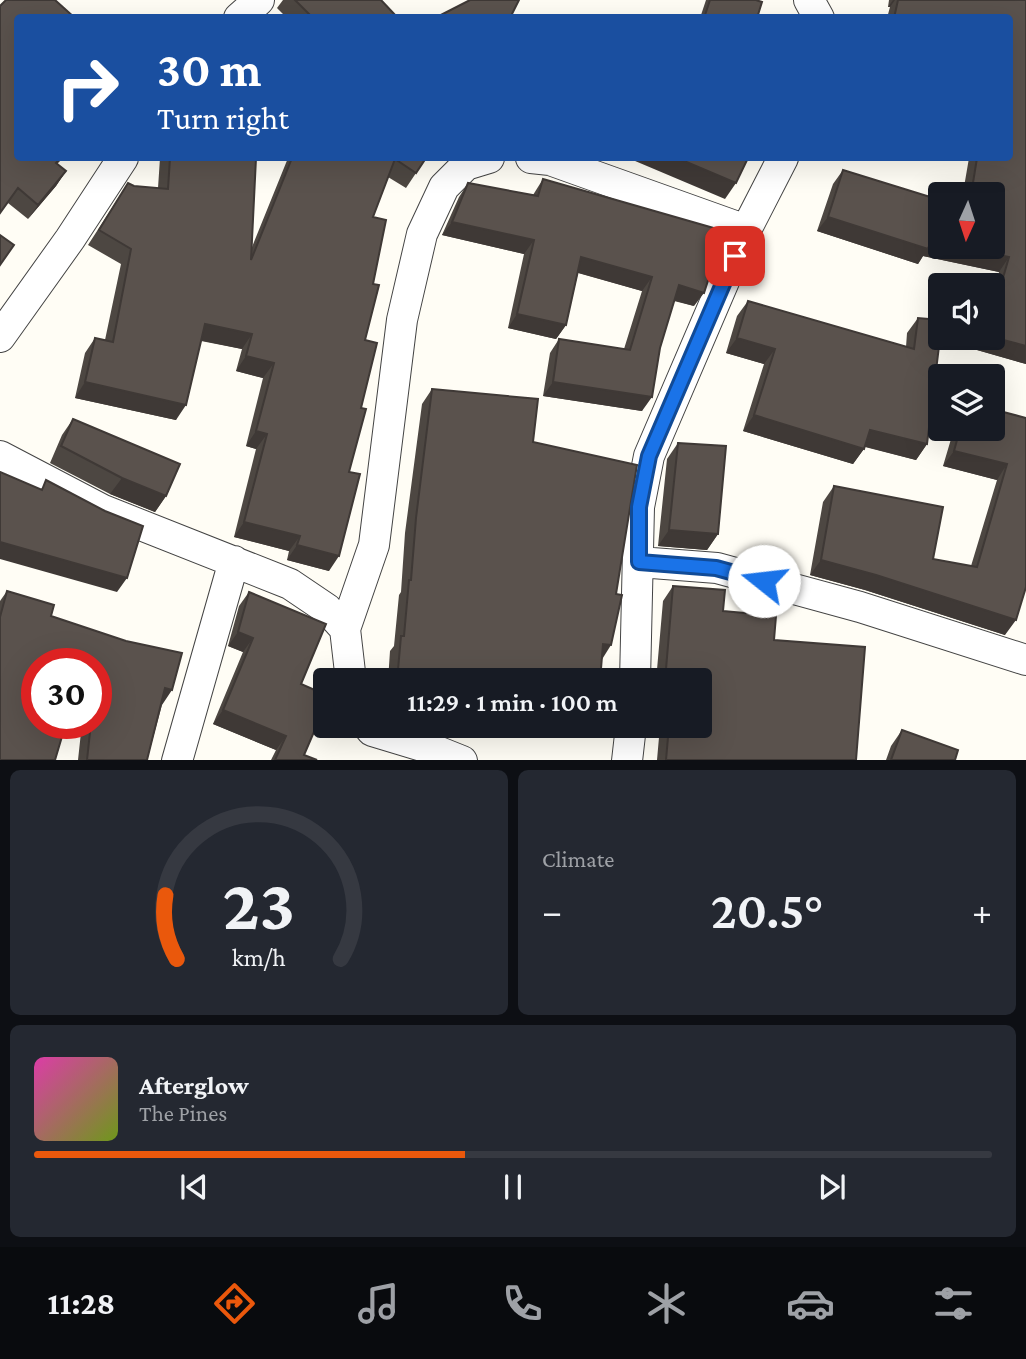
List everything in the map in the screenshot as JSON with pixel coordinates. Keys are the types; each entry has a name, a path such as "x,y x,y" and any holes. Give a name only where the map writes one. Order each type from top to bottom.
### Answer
{"street":[{"path":"243,14 259,0"},
{"path":"0,337 71,239 121,161"},
{"path":"350,668 345,629 374,545 402,320 422,234 444,187 466,165 479,161"},
{"path":"553,161 746,230"},
{"path":"635,668 639,507 649,456 746,230 781,161"},
{"path":"0,456 103,510 290,584 327,609 345,629"},
{"path":"177,760 234,562"},
{"path":"639,562 716,568 860,607 1026,660"},
{"path":"395,738 460,760"},
{"path":"627,760 630,738"}],"building":[{"path":"6,0 55,0 71,14 14,14 14,161 58,161 56,163 66,171 38,205 18,188 0,213 0,6"},
{"path":"295,0 381,0 394,14 309,14"},
{"path":"470,0 519,0 512,14 443,14"},
{"path":"710,0 762,2 758,14 705,14"},
{"path":"898,0 1026,0 1026,346 1005,340 1004,273 1009,257 1005,256 1005,182 973,182 977,161 1013,161 1013,14 895,14"},
{"path":"170,161 256,161 251,260 291,161 394,161 373,217 386,220 373,284 379,285 365,340 377,343 361,408 366,409 349,472 360,474 339,556 297,545 300,536 244,522 267,434 256,431 274,363 246,356 252,334 205,324 186,405 85,382 95,338 113,342 131,249 99,230 128,183 168,189"},
{"path":"398,161 424,161 416,173"},
{"path":"684,161 747,161 736,183"},
{"path":"843,170 928,196 928,249 828,217"},
{"path":"543,179 724,231 704,293 679,285 660,348 652,397 553,382 559,339 630,350 652,277 581,257 566,325 517,314 534,240 452,222 468,183 538,196"},
{"path":"0,235 14,245 0,265"},
{"path":"748,301 914,349 918,318 928,319 928,350 939,350 937,364 928,364 927,444 870,430 864,449 754,415 775,349 737,338"},
{"path":"432,389 538,399 533,442 637,465 616,594 622,595 611,645 603,644 601,668 398,668 411,580"},
{"path":"1005,412 1026,418 1026,587 1016,620 821,560 834,486 943,507 933,559 977,567 1007,464 954,451 957,441 1005,441"},
{"path":"73,419 180,464 166,496 122,478 61,446"},
{"path":"678,443 726,446 718,534 669,530"},
{"path":"0,472 42,490 46,480 105,511 143,526 127,578 0,542"},
{"path":"673,586 725,590 723,611 776,616 774,640 865,647 856,760 666,760 668,738 712,738 712,668 666,668"},
{"path":"7,591 54,605 51,616 126,641 182,653 172,690 165,688 147,760 87,760 89,739 112,739 112,648 21,648 21,739 61,739 55,760 0,760 0,617"},
{"path":"249,592 326,624 301,684 313,689 313,734 304,755 317,760 275,760 286,736 223,710 253,638 238,632"},
{"path":"902,730 958,750 955,760 891,760"}],"route":[{"path":"735,256 649,456 639,507 639,562 716,568 764,581"}]}
